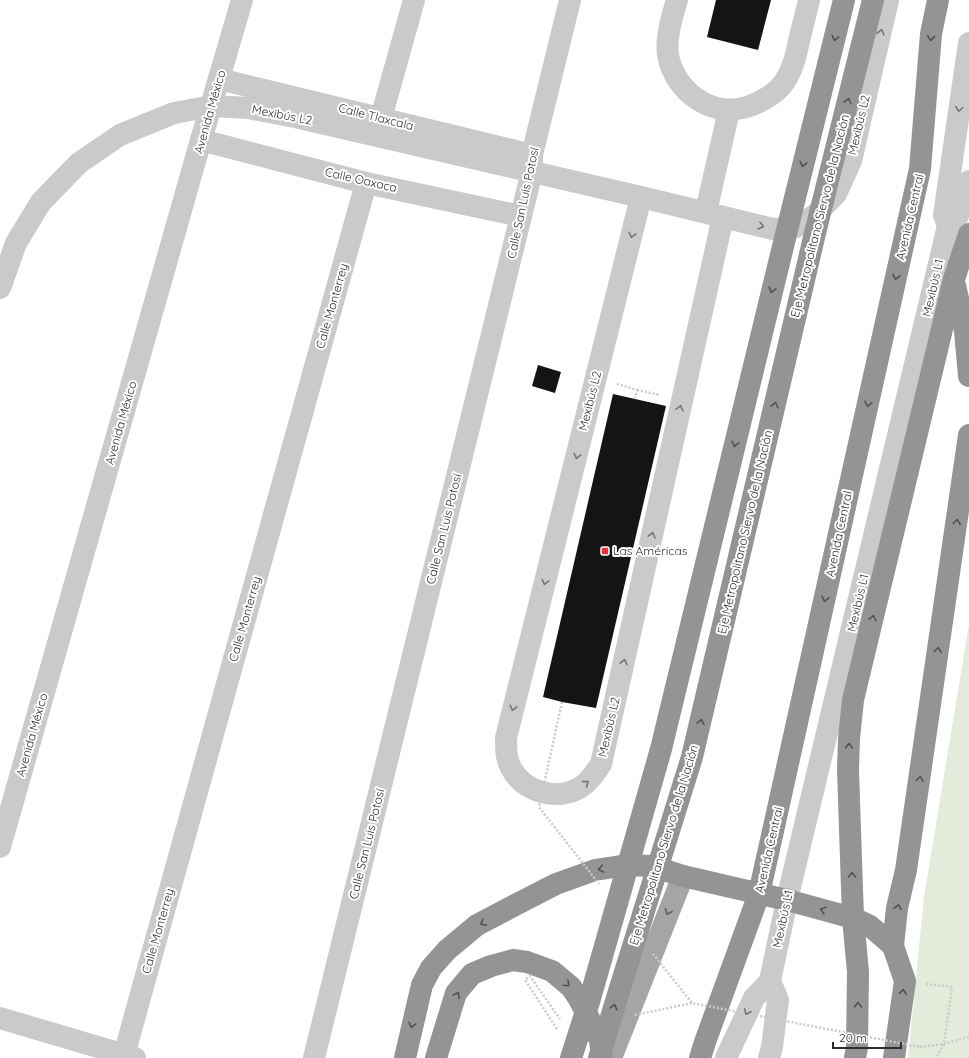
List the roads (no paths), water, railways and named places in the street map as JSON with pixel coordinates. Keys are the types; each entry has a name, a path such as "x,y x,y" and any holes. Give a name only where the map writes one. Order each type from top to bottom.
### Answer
{"highway":[{"path":"571,1058 589,1002 661,749 786,230 844,0"},
{"name":"Eje Metropolitano Siervo de la Nación","path":"599,1058 692,757 816,229 873,0"},
{"name":"Avenida Central","path":"700,1058 759,894 920,169 932,34 938,0"},
{"path":"855,1058 857,1047 858,972 853,918 848,770 849,738 853,700 954,279 969,234"},
{"path":"954,279 965,331 969,376"},
{"path":"894,1058 905,981 893,946 897,908 906,870 969,436"},
{"path":"405,1058 422,985 431,968 447,950 477,926 519,903 556,884 595,870 627,865 652,866 683,876 787,900 853,918 870,926 893,946"},
{"path":"436,1058 456,993 472,974 491,966 513,960 527,962 552,971 571,987 579,999 600,1040 602,1058"}],"main road":[{"path":"610,1058 683,876"}],"street":[{"name":"Avenida México","path":"0,847 242,0"},
{"path":"381,118 414,0"},
{"name":"Calle San Luis Potosí","path":"314,1058 521,216 570,0"},
{"path":"677,0 668,37 668,58 676,78 690,94 708,106 729,110 751,107 770,97 785,82 794,63 809,0"},
{"name":"Mexibús L2","path":"0,288 16,243 40,202 79,162 120,135 174,113 212,106 248,108 532,164 642,197 773,229 796,227 816,215 836,194 851,161 888,0"},
{"name":"Mexibús L1","path":"770,982 787,900 948,226 944,215 969,43"},
{"name":"Calle Tlaxcala","path":"219,79 381,118 532,164"},
{"path":"715,214 729,110"},
{"name":"Calle Oaxaca","path":"201,140 366,183 521,216"},
{"name":"Mexibús L1","path":"948,226 957,218 969,181"},
{"name":"Calle Monterrey","path":"130,1056 366,183"},
{"name":"Mexibús L2","path":"642,197 506,738 506,754 516,775 521,781 534,790 549,794 565,794 580,788 592,778 601,764 715,214"},
{"path":"726,1058 754,998 770,982 778,1000 772,1047 769,1058"},
{"path":"0,1018 130,1056"}],"place":[{"name":"Las Américas","path":"605,551"}]}
